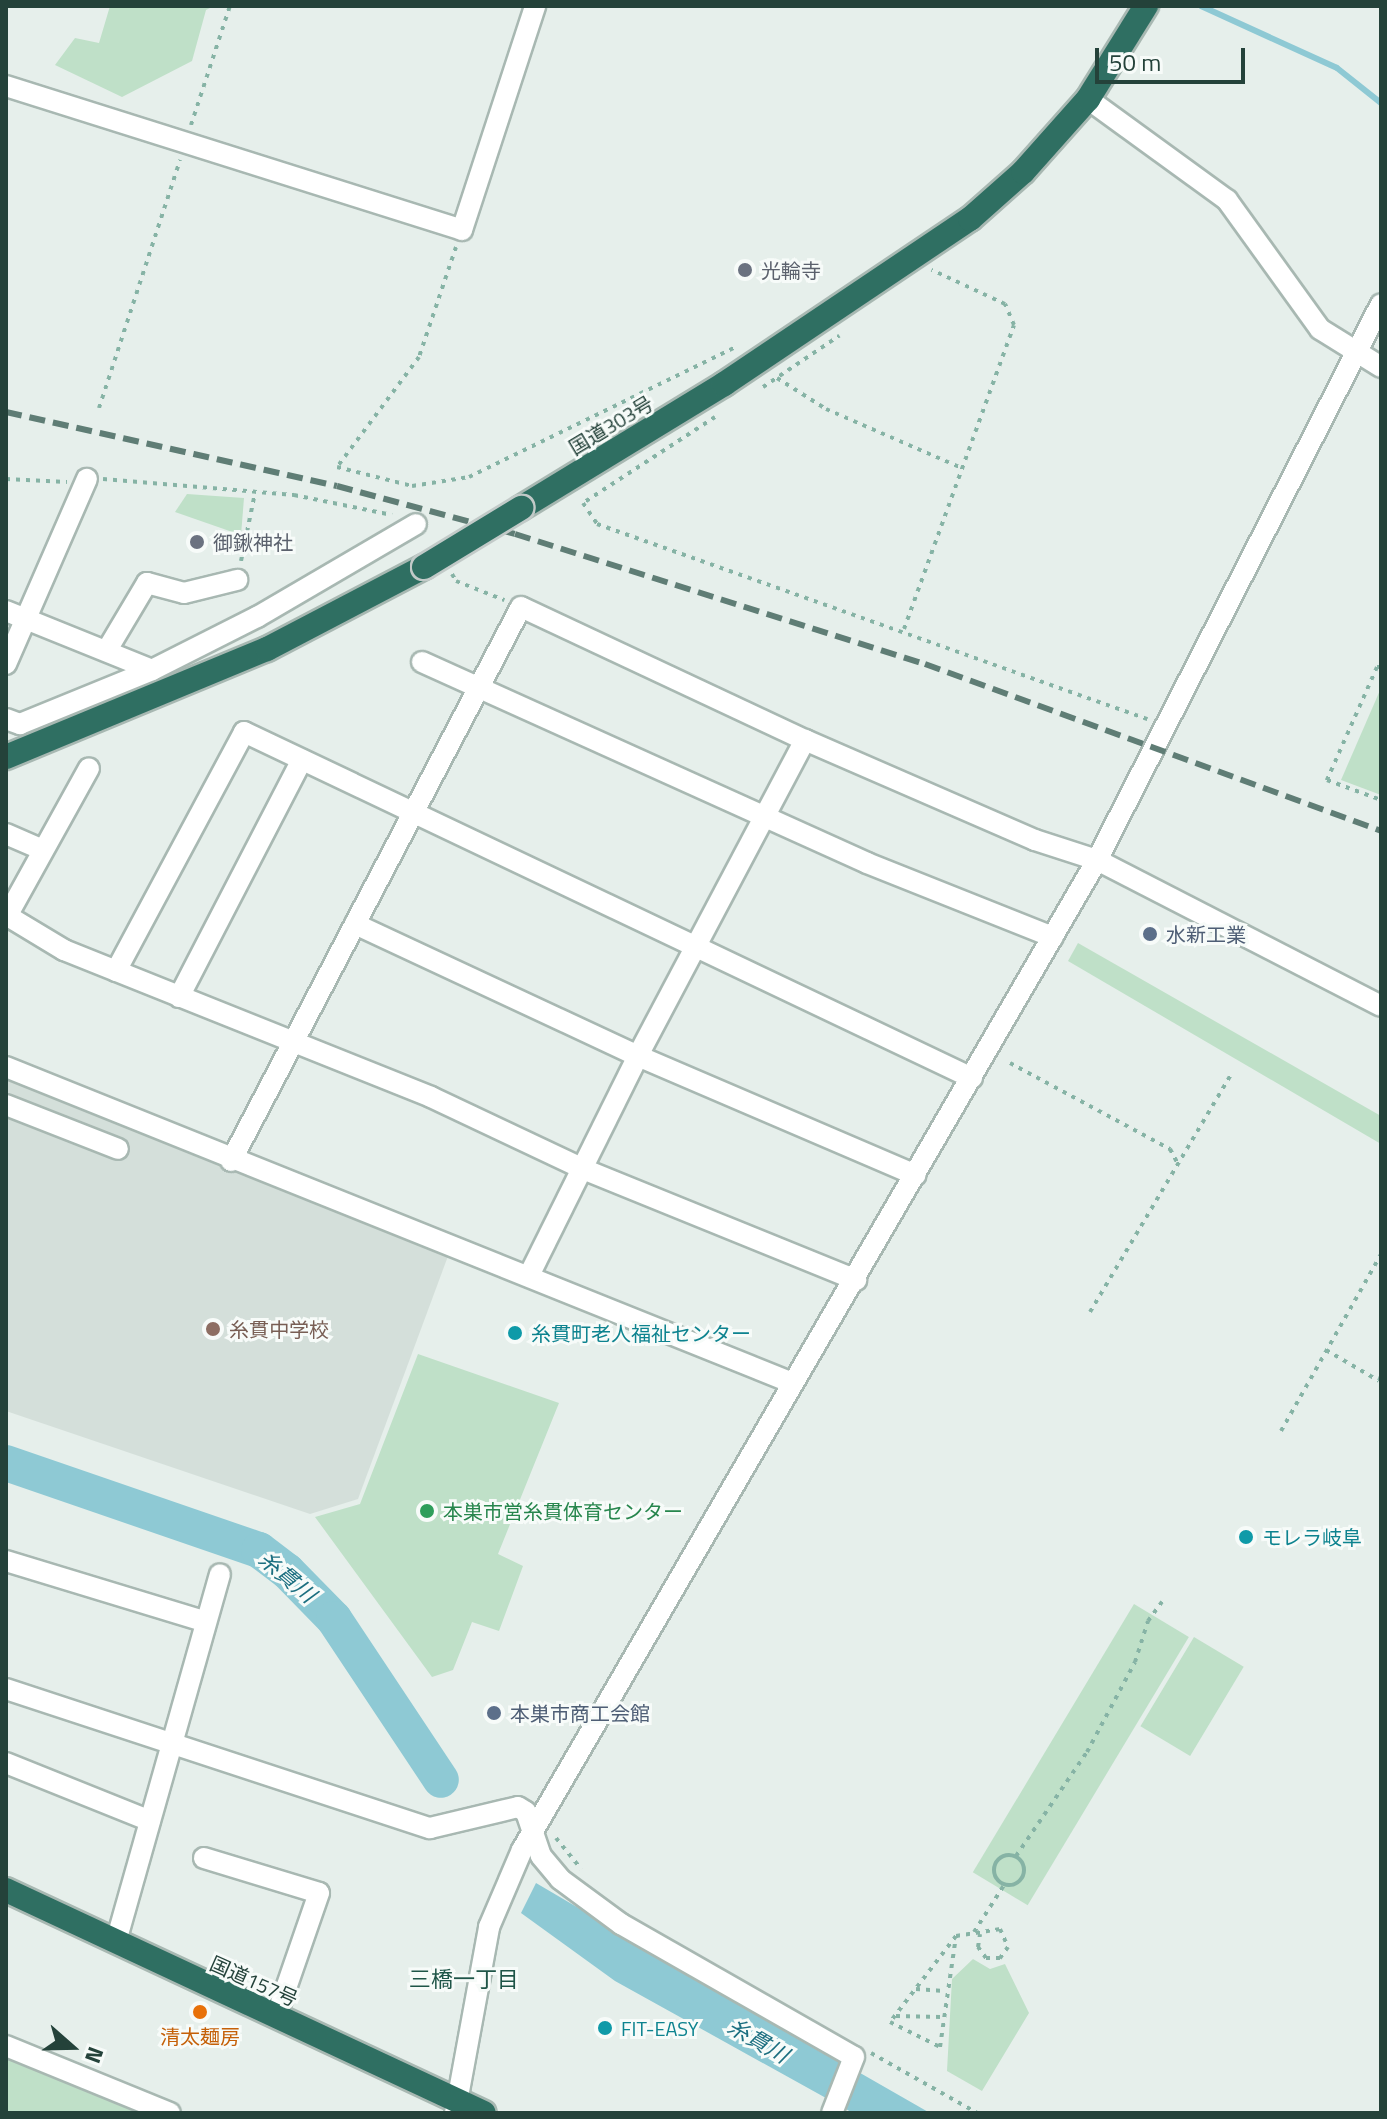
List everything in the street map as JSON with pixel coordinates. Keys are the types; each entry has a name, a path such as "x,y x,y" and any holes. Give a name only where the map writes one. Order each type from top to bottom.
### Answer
{"highway":[{"name":"国道303号","path":"6,757 267,649 424,567 913,261 997,196 1088,99 1146,6"},
{"name":"国道157号","path":"7,1892 117,1938 163,1966 276,2017 456,2106 484,2113"}],"street":[{"path":"6,86 462,230 535,6"},
{"path":"1088,99 1227,200 1309,316 1356,353 1381,367"},
{"path":"456,2106 495,1908 533,1830 790,1382 856,1280 1097,860 1381,304"},
{"path":"6,664 16,615 87,479"},
{"path":"6,719 20,724 152,670 257,617 416,524"},
{"path":"107,650 147,583 184,593 237,580"},
{"path":"231,1161 521,607 805,740 1035,840 1097,860 1381,1006"},
{"path":"16,615 152,670"},
{"path":"422,662 867,863 1053,937"},
{"path":"116,971 244,732 972,1078"},
{"path":"529,1276 638,1056 805,740"},
{"path":"179,997 302,760"},
{"path":"89,768 6,916 64,950 431,1097 583,1169 856,1280"},
{"path":"6,834 43,850"},
{"path":"355,924 638,1056 916,1175"},
{"path":"6,1067 231,1161 529,1276 790,1382"},
{"path":"6,1105 118,1149"},
{"path":"6,1561 204,1621"},
{"path":"117,1938 169,1744 220,1574"},
{"path":"6,1689 430,1828 511,1806 526,1812 541,1856 560,1879 621,1924 854,2057 833,2111"},
{"path":"6,1763 150,1821"},
{"path":"204,1858 319,1893 276,2017"},
{"path":"6,2046 145,2108 170,2113"}],"path":[{"path":"99,408 230,6"},
{"path":"462,230 419,357 337,467 412,486 469,477 748,341"},
{"path":"904,629 1014,317 1005,304 913,261"},
{"path":"777,378 826,409 962,468"},
{"path":"6,479 51,484 87,479 139,479 255,493 237,580"},
{"path":"583,503 597,524 904,629 1152,721"},
{"path":"1381,667 1377,667 1327,780 1381,800"},
{"path":"1010,1063 1170,1149 1177,1164"},
{"path":"1090,1312 1232,1073"},
{"path":"1281,1431 1381,1254"},
{"path":"1325,1350 1379,1381 1381,1376"},
{"path":"1016,1856 1087,1752 1135,1662 1148,1621 1162,1602"},
{"path":"1004,1885 1013,1885 1025,1872 1016,1856"},
{"path":"1004,1885 994,1872 995,1864 1000,1857 1016,1856"},
{"path":"974,1932 1004,1885"},
{"path":"956,1936 944,1991 940,2047 890,2022 956,1936 1000,1929 1008,1940 1006,1953 993,1959 981,1954 980,1934"},
{"path":"916,1989 944,1991"},
{"path":"896,2016 941,2017"},
{"path":"885,2059 977,2113"}],"shaded area":[{"name":"糸貫中学校","path":"6,1071 451,1248 358,1499 310,1514 6,1411"}],"green space":[{"path":"110,6 214,6 206,10 192,61 122,97 55,65 75,38 99,43"},
{"path":"187,494 244,498 241,535 175,512"},
{"path":"1381,688 1381,795 1341,780"},
{"path":"1078,943 1381,1116 1381,1144 1068,961"},
{"name":"本巣市営糸貫体育センター","path":"418,1354 559,1403 498,1554 523,1566 499,1631 472,1622 453,1670 432,1677 315,1517 360,1504"},
{"path":"1134,1604 1189,1637 1028,1905 973,1872"},
{"path":"1194,1637 1244,1667 1190,1756 1140,1726"},
{"path":"973,1959 990,1969 1005,1964 1029,2013 982,2091 947,2071 952,1979"},
{"path":"6,2051 129,2105 133,2113 6,2113"}],"water":[{"path":"536,1883 930,2113 853,2113 615,1981 521,1913"}],"waterway":[{"path":"1201,6 1337,68 1381,103"},
{"name":"糸貫川","path":"6,1463 259,1550 287,1571 334,1619 441,1780"}],"railway":[{"path":"6,412 337,486 515,534 925,664 1381,831"}],"place":[{"name":"光輪寺","path":"745,270"},
{"name":"御鍬神社","path":"197,542"},
{"name":"水新工業","path":"1150,934"},
{"name":"糸貫中学校","path":"213,1329"},
{"name":"糸貫町老人福祉センター","path":"515,1333"},
{"name":"本巣市営糸貫体育センター","path":"427,1511"},
{"name":"モレラ岐阜","path":"1246,1537"},
{"name":"本巣市商工会館","path":"494,1713"},
{"name":"清太麺房","path":"200,2012"},
{"name":"FIT-EASY","path":"605,2028"}],"district":[{"name":"三橋一丁目","path":"464,1980"}]}
